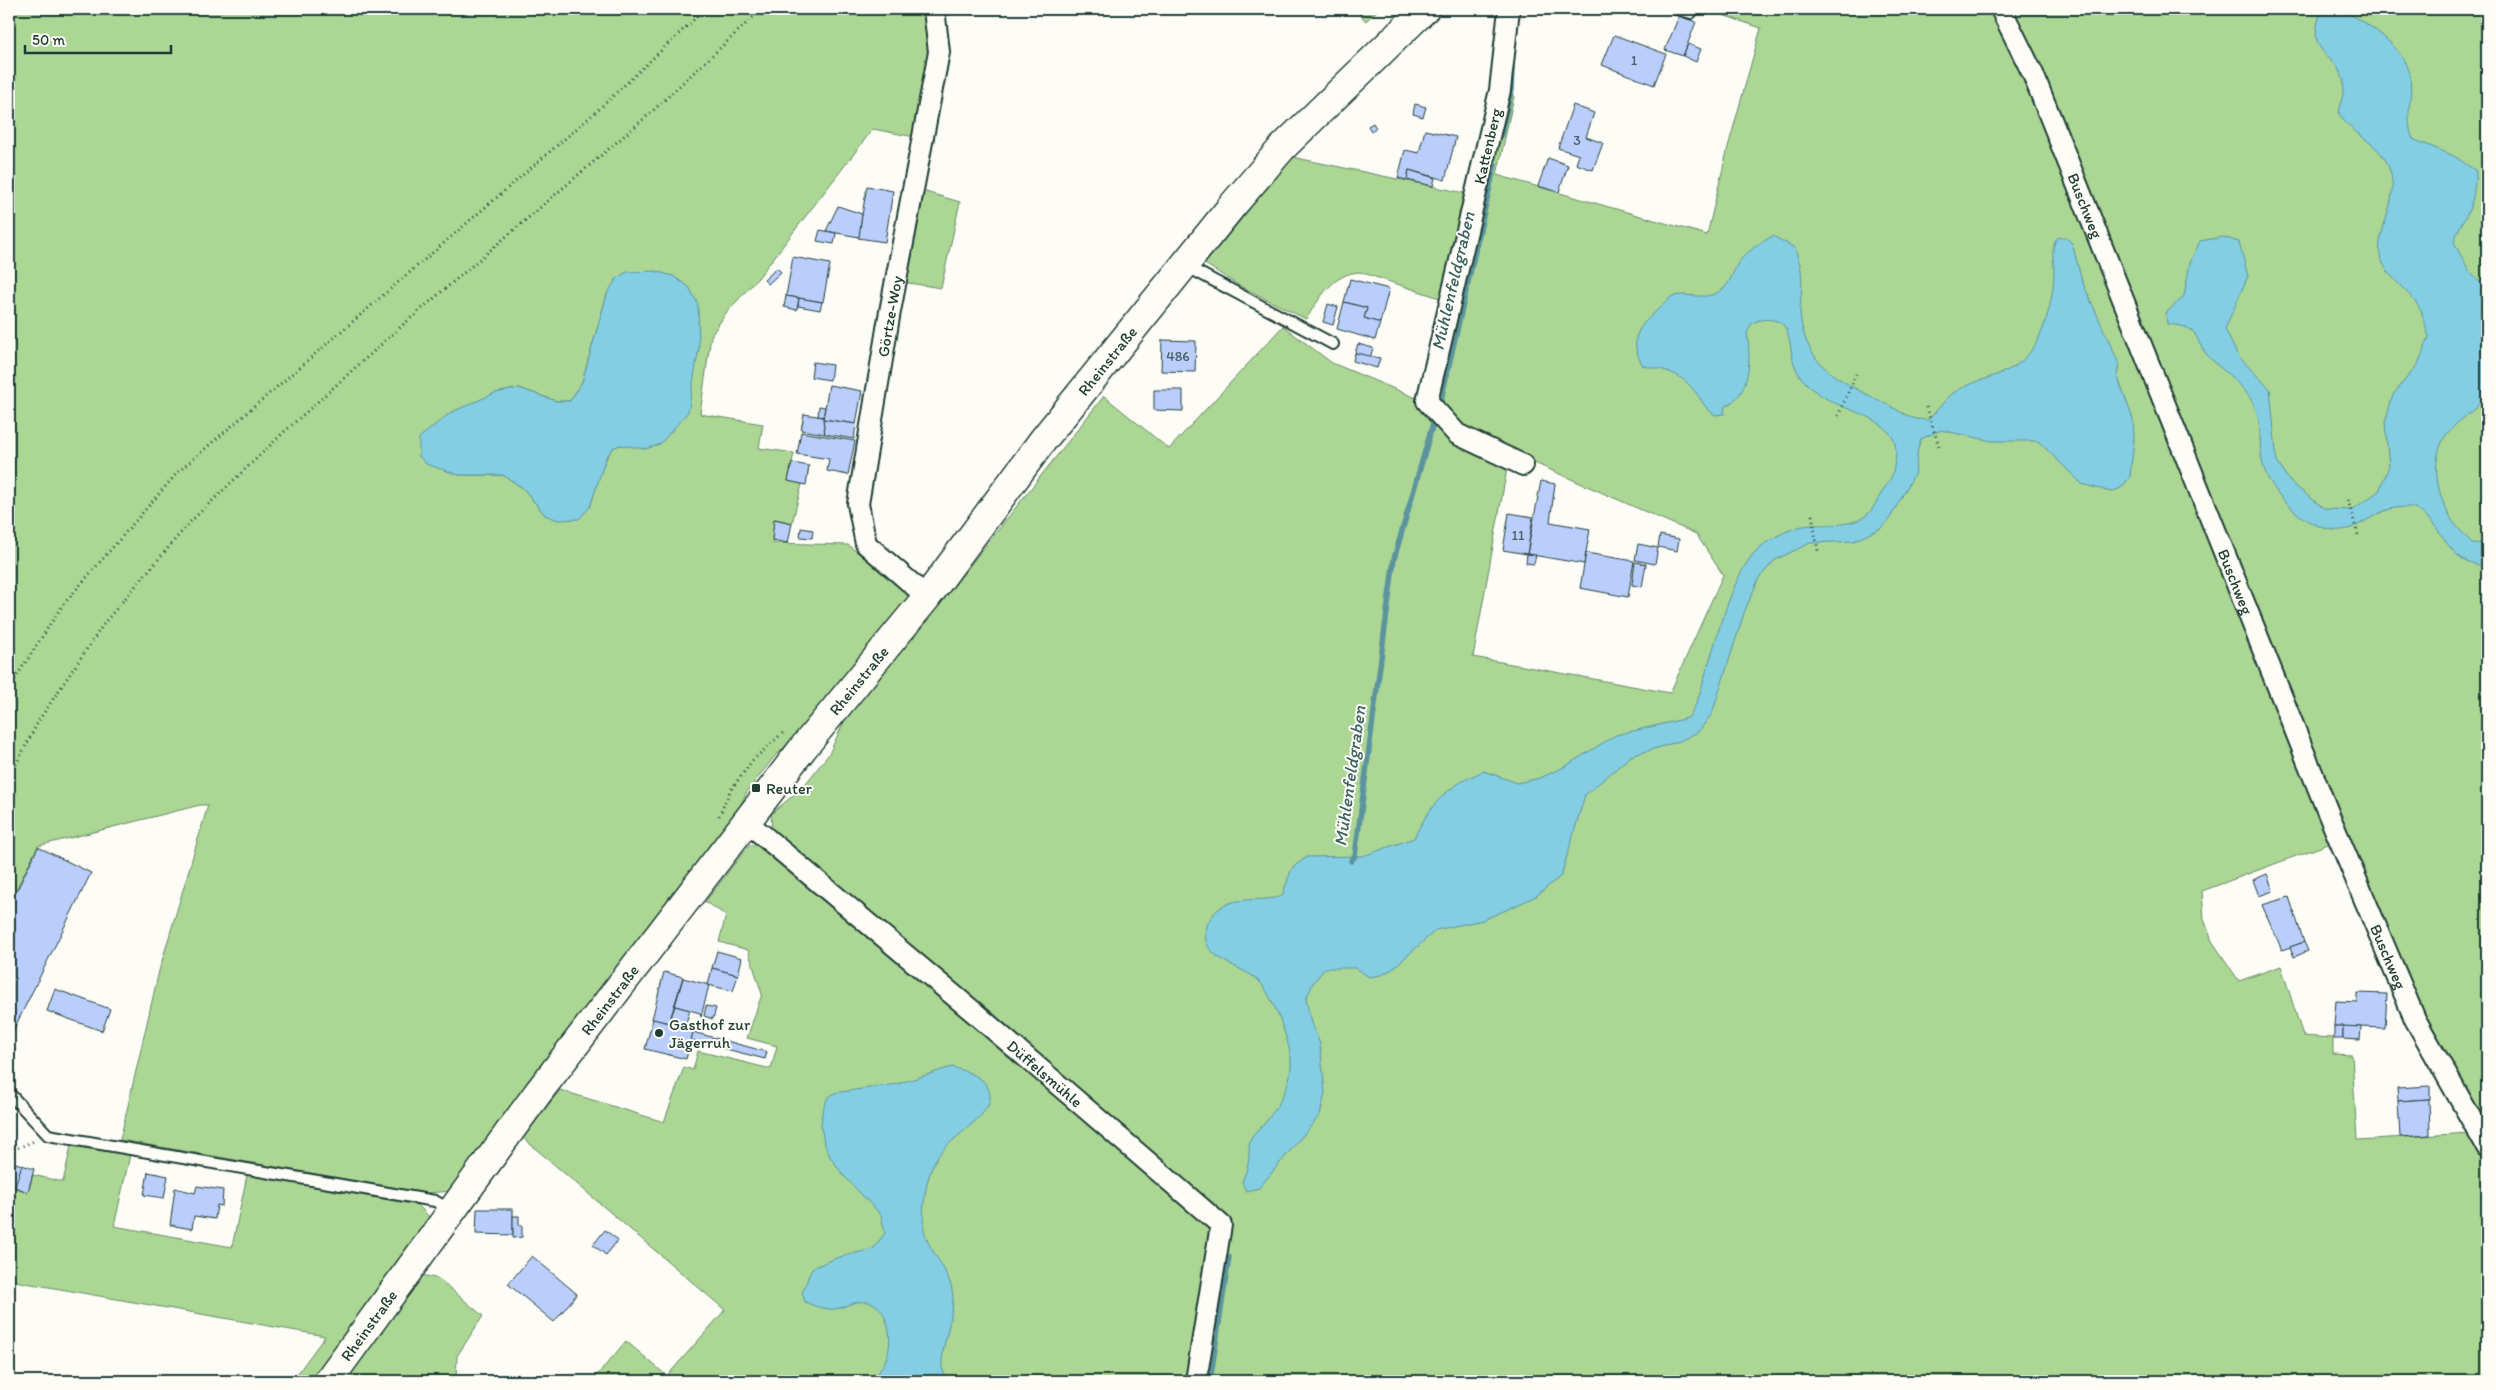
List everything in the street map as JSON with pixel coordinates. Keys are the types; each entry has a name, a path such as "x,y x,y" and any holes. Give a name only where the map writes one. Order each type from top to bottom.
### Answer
{"main road":[{"name":"Rheinstraße","path":"328,1381 537,1094 803,748 927,597 1043,440 1186,266 1232,206 1282,148 1425,9"}],"street":[{"name":"Görtze-Woy","path":"927,597 866,544 858,504 889,317 938,52 934,9"},
{"name":"Kattenberg","path":"1509,9 1500,90 1427,401 1457,434 1523,465"},
{"name":"Buschweg","path":"2001,9 2033,74 2322,797 2415,1019 2487,1147"},
{"name":"Düffelsmühle","path":"748,822 976,1014 1221,1225 1196,1381"}],"lane":[{"path":"1677,9 1691,13"},
{"path":"1186,266 1334,344"},
{"path":"9,1093 48,1135 435,1201 452,1210"}],"path":[{"path":"9,688 62,606 177,473 597,111 705,9"},
{"path":"9,778 39,720 105,622 190,522 284,432 384,342 645,118 762,9"},
{"path":"1838,416 1856,374"},
{"path":"1926,408 1940,449"},
{"path":"2348,500 2358,535"},
{"path":"1812,515 1818,551"},
{"path":"9,1152 48,1135"}],"green space":[{"path":"9,9 926,9 931,51 915,137 873,129 758,278 726,313 711,336 700,414 763,424 759,448 794,453 788,481 802,484 792,523 775,519 772,543 848,545 895,582 926,582 827,709 775,756 748,790 718,849 455,1191 426,1193 120,1140 159,971 208,805 200,805 38,846 9,904","holes":["607,294 646,449 622,445 614,448 605,462 590,507 545,515 523,488 503,475 459,475 519,388 556,401 570,401 582,382"]},
{"path":"1353,9 1379,9 1366,21"},
{"path":"1705,9 1990,9 2025,80 2331,843 2202,891 2204,919 2212,941 2239,981 2281,966 2303,1036 2333,1038 2333,1054 2352,1055 2357,1140 2470,1133 2487,1161 2487,1381 1201,1381 1226,1236 772,835 771,814 803,787 829,754 853,702 939,593 945,597 1104,396 1169,449 1283,326 1332,363 1421,400 1508,463 1473,657 1670,693 1723,575 1696,534 1480,439 1458,426 1436,403 1506,94 1514,96 1497,175 1707,235 1728,147 1761,28"},
{"path":"2009,9 2487,9 2487,1126 2433,1037 2356,859"},
{"path":"1292,157 1469,194 1446,300 1360,272 1351,273 1342,277 1328,288 1306,319 1238,285 1205,264"},
{"path":"919,190 960,202 941,288 902,282"},
{"path":"765,844 1207,1226 1211,1241 1188,1381 592,1381 626,1341 667,1376 725,1310 523,1138 560,1090 664,1122 684,1067 693,1070 698,1051 771,1069 777,1046 747,1038 762,994 748,950 719,942 726,915 705,902 749,845"},
{"path":"71,1146 130,1155 114,1226 232,1247 247,1175 418,1205 433,1221 318,1381 292,1381 325,1336 9,1280 9,1186 28,1192 33,1175 63,1182"},
{"path":"422,1275 439,1279 483,1316 457,1356 456,1381 345,1381"}],"water":[{"path":"2340,9 2383,36 2400,55 2410,78 2409,123 2413,139 2454,156 2476,171 2471,205 2454,243 2470,272 2487,290 2487,395 2446,435 2438,456 2437,479 2443,503 2456,526 2472,543 2487,544 2487,566 2473,563 2453,551 2433,524 2413,507 2387,510 2349,529 2342,530 2323,528 2301,516 2281,497 2267,476 2263,465 2257,412 2250,398 2240,385 2210,358 2192,331 2187,328 2167,324 2166,313 2184,296 2190,263 2200,241 2223,237 2239,242 2248,276 2225,329 2238,356 2270,389 2277,462 2290,482 2325,509 2352,510 2379,491 2389,466 2385,422 2393,395 2418,364 2429,337 2417,304 2392,277 2381,259 2379,248 2391,200 2391,173 2380,152 2350,127 2339,114 2343,79 2333,61 2318,45 2316,37 2320,14"},
{"path":"1773,236 1795,248 1801,270 1800,313 1804,335 1812,352 1823,366 1853,387 1904,414 1916,419 1928,420 1958,390 2010,369 2019,363 2035,345 2043,328 2051,299 2054,280 2053,250 2055,242 2057,238 2065,237 2072,243 2082,281 2119,364 2117,375 2133,419 2134,439 2130,477 2121,488 2111,492 2082,484 2038,441 1992,441 1941,430 1921,439 1915,473 1890,518 1881,528 1854,541 1810,543 1775,560 1759,578 1745,610 1712,714 1698,732 1680,741 1631,756 1585,795 1561,876 1536,896 1483,920 1436,930 1391,970 1381,975 1369,977 1356,968 1325,968 1313,983 1306,999 1311,1023 1320,1044 1325,1093 1320,1115 1259,1188 1246,1191 1242,1182 1249,1161 1250,1141 1280,1102 1290,1076 1291,1058 1279,1018 1264,987 1252,975 1224,961 1209,948 1206,940 1206,930 1209,921 1215,913 1220,908 1234,902 1282,896 1292,868 1307,857 1363,856 1414,838 1434,805 1451,789 1471,776 1484,771 1517,783 1540,778 1564,767 1616,735 1688,718 1699,695 1720,625 1733,591 1747,562 1756,551 1772,539 1797,527 1846,523 1862,518 1872,509 1889,481 1896,455 1895,443 1891,435 1871,419 1834,403 1810,387 1797,370 1786,329 1779,322 1760,320 1752,323 1747,333 1749,364 1744,385 1734,401 1725,406 1724,414 1715,415 1712,413 1691,387 1679,377 1667,371 1643,366 1636,344 1637,335 1647,320 1671,297 1677,295 1708,296 1723,289 1744,256"},
{"path":"655,271 673,276 689,287 698,304 699,348 688,412 660,444 646,449 620,445 613,448 606,457 590,507 579,519 558,520 545,515 523,488 503,475 459,475 426,464 419,456 419,438 450,413 495,393 519,388 556,401 570,401 582,382 607,294 617,278 627,272"},
{"path":"952,1067 971,1073 982,1080 989,1091 990,1098 988,1105 976,1121 949,1144 936,1159 929,1174 925,1193 923,1222 926,1238 944,1269 953,1296 942,1361 942,1368 949,1381 872,1381 886,1359 890,1340 888,1325 880,1309 876,1305 865,1302 835,1309 823,1308 805,1302 802,1293 812,1268 839,1257 873,1249 885,1233 881,1215 844,1176 830,1157 821,1127 822,1112 827,1099 834,1093 897,1084"}],"building":[{"path":"1679,16 1696,22 1683,56 1665,50"},
{"path":"1614,35 1666,54 1654,85 1602,65"},
{"path":"1688,44 1701,49 1696,62 1683,56"},
{"path":"1415,104 1426,107 1423,117 1413,114"},
{"path":"1573,105 1594,113 1586,137 1603,143 1593,170 1576,164 1579,155 1558,148"},
{"path":"1373,123 1376,128 1371,131 1368,126"},
{"path":"1425,130 1456,137 1445,180 1409,170 1407,180 1398,178 1405,150 1419,153"},
{"path":"1548,158 1568,165 1559,192 1538,186"},
{"path":"1409,170 1435,178 1433,186 1407,180"},
{"path":"867,186 893,191 885,242 858,238"},
{"path":"838,206 862,214 859,237 826,231"},
{"path":"820,230 836,233 834,244 817,241"},
{"path":"793,257 830,264 823,302 786,296"},
{"path":"777,268 781,272 768,284 764,280"},
{"path":"1350,279 1389,289 1380,323 1364,318 1367,308 1344,302"},
{"path":"786,296 799,298 797,310 784,307"},
{"path":"799,298 822,302 820,310 798,306"},
{"path":"1344,302 1367,308 1364,318 1380,323 1375,340 1337,329"},
{"path":"1328,304 1338,307 1333,325 1323,322"},
{"path":"1162,340 1196,341 1195,372 1161,371"},
{"path":"1358,344 1373,348 1370,358 1355,353"},
{"path":"1355,353 1380,358 1377,368 1353,361"},
{"path":"813,362 832,365 830,380 811,377"},
{"path":"829,385 862,391 856,424 823,419"},
{"path":"1154,390 1183,390 1183,411 1154,410"},
{"path":"819,406 825,407 823,417 818,416"},
{"path":"804,414 823,417 825,434 801,430"},
{"path":"823,419 856,424 854,439 825,434"},
{"path":"801,432 855,441 848,475 827,471 829,459 797,454"},
{"path":"792,463 809,466 806,485 788,481"},
{"path":"1541,481 1555,484 1550,522 1590,529 1584,564 1527,554"},
{"path":"1509,513 1533,517 1527,554 1503,550"},
{"path":"774,519 792,523 788,543 772,540"},
{"path":"801,528 813,530 812,538 800,537"},
{"path":"1660,535 1679,539 1677,551 1658,547"},
{"path":"1638,544 1658,548 1655,564 1635,560"},
{"path":"1586,553 1634,561 1628,597 1580,588"},
{"path":"1527,554 1536,555 1534,564 1526,563"},
{"path":"1635,562 1646,564 1642,587 1632,585"},
{"path":"38,847 91,873 9,1039 9,906"},
{"path":"2267,874 2273,891 2259,896 2253,880"},
{"path":"2289,897 2304,942 2282,950 2262,905"},
{"path":"2304,942 2308,951 2294,957 2290,947"},
{"path":"717,951 742,958 738,975 712,968"},
{"path":"712,968 738,975 733,991 708,985"},
{"path":"664,972 683,977 669,1023 652,1019"},
{"path":"683,978 709,985 701,1017 700,1013 675,1006"},
{"path":"55,989 110,1009 102,1031 47,1011"},
{"path":"2357,993 2387,994 2385,1028 2334,1026 2336,1001 2357,1002"},
{"path":"675,1006 690,1010 685,1026 669,1023"},
{"path":"706,1006 716,1008 713,1019 704,1016"},
{"path":"653,1019 694,1029 686,1059 645,1049"},
{"path":"2334,1026 2343,1026 2343,1039 2334,1039"},
{"path":"2343,1026 2361,1027 2360,1040 2343,1039"},
{"path":"693,1032 767,1052 765,1059 691,1040"},
{"path":"2430,1086 2430,1099 2398,1101 2397,1088"},
{"path":"2429,1099 2430,1135 2400,1137 2398,1101"},
{"path":"9,1161 22,1165 15,1187 9,1185"},
{"path":"22,1165 34,1169 28,1192 15,1187"},
{"path":"148,1172 168,1176 164,1198 144,1195"},
{"path":"197,1186 223,1190 222,1206 217,1205 215,1219 194,1216 192,1229 170,1225 175,1188 195,1193"},
{"path":"477,1209 513,1209 513,1235 476,1234"},
{"path":"513,1216 519,1216 519,1225 522,1225 522,1237 513,1238"},
{"path":"605,1230 618,1240 606,1255 593,1245"},
{"path":"532,1256 577,1294 554,1322 508,1284"}],"waterway":[{"name":"Mühlenfeldgraben","path":"1501,135 1511,91 1512,68"},
{"name":"Mühlenfeldgraben","path":"1440,404 1495,164"},
{"name":"Mühlenfeldgraben","path":"1351,861 1355,856 1394,559 1433,423"},
{"name":"Mühlenfeldgraben","path":"1210,1381 1229,1257"}],"place":[{"name":"Reuter","path":"756,788"},
{"name":"Gasthof zur Jägerruh","path":"659,1033"}]}
